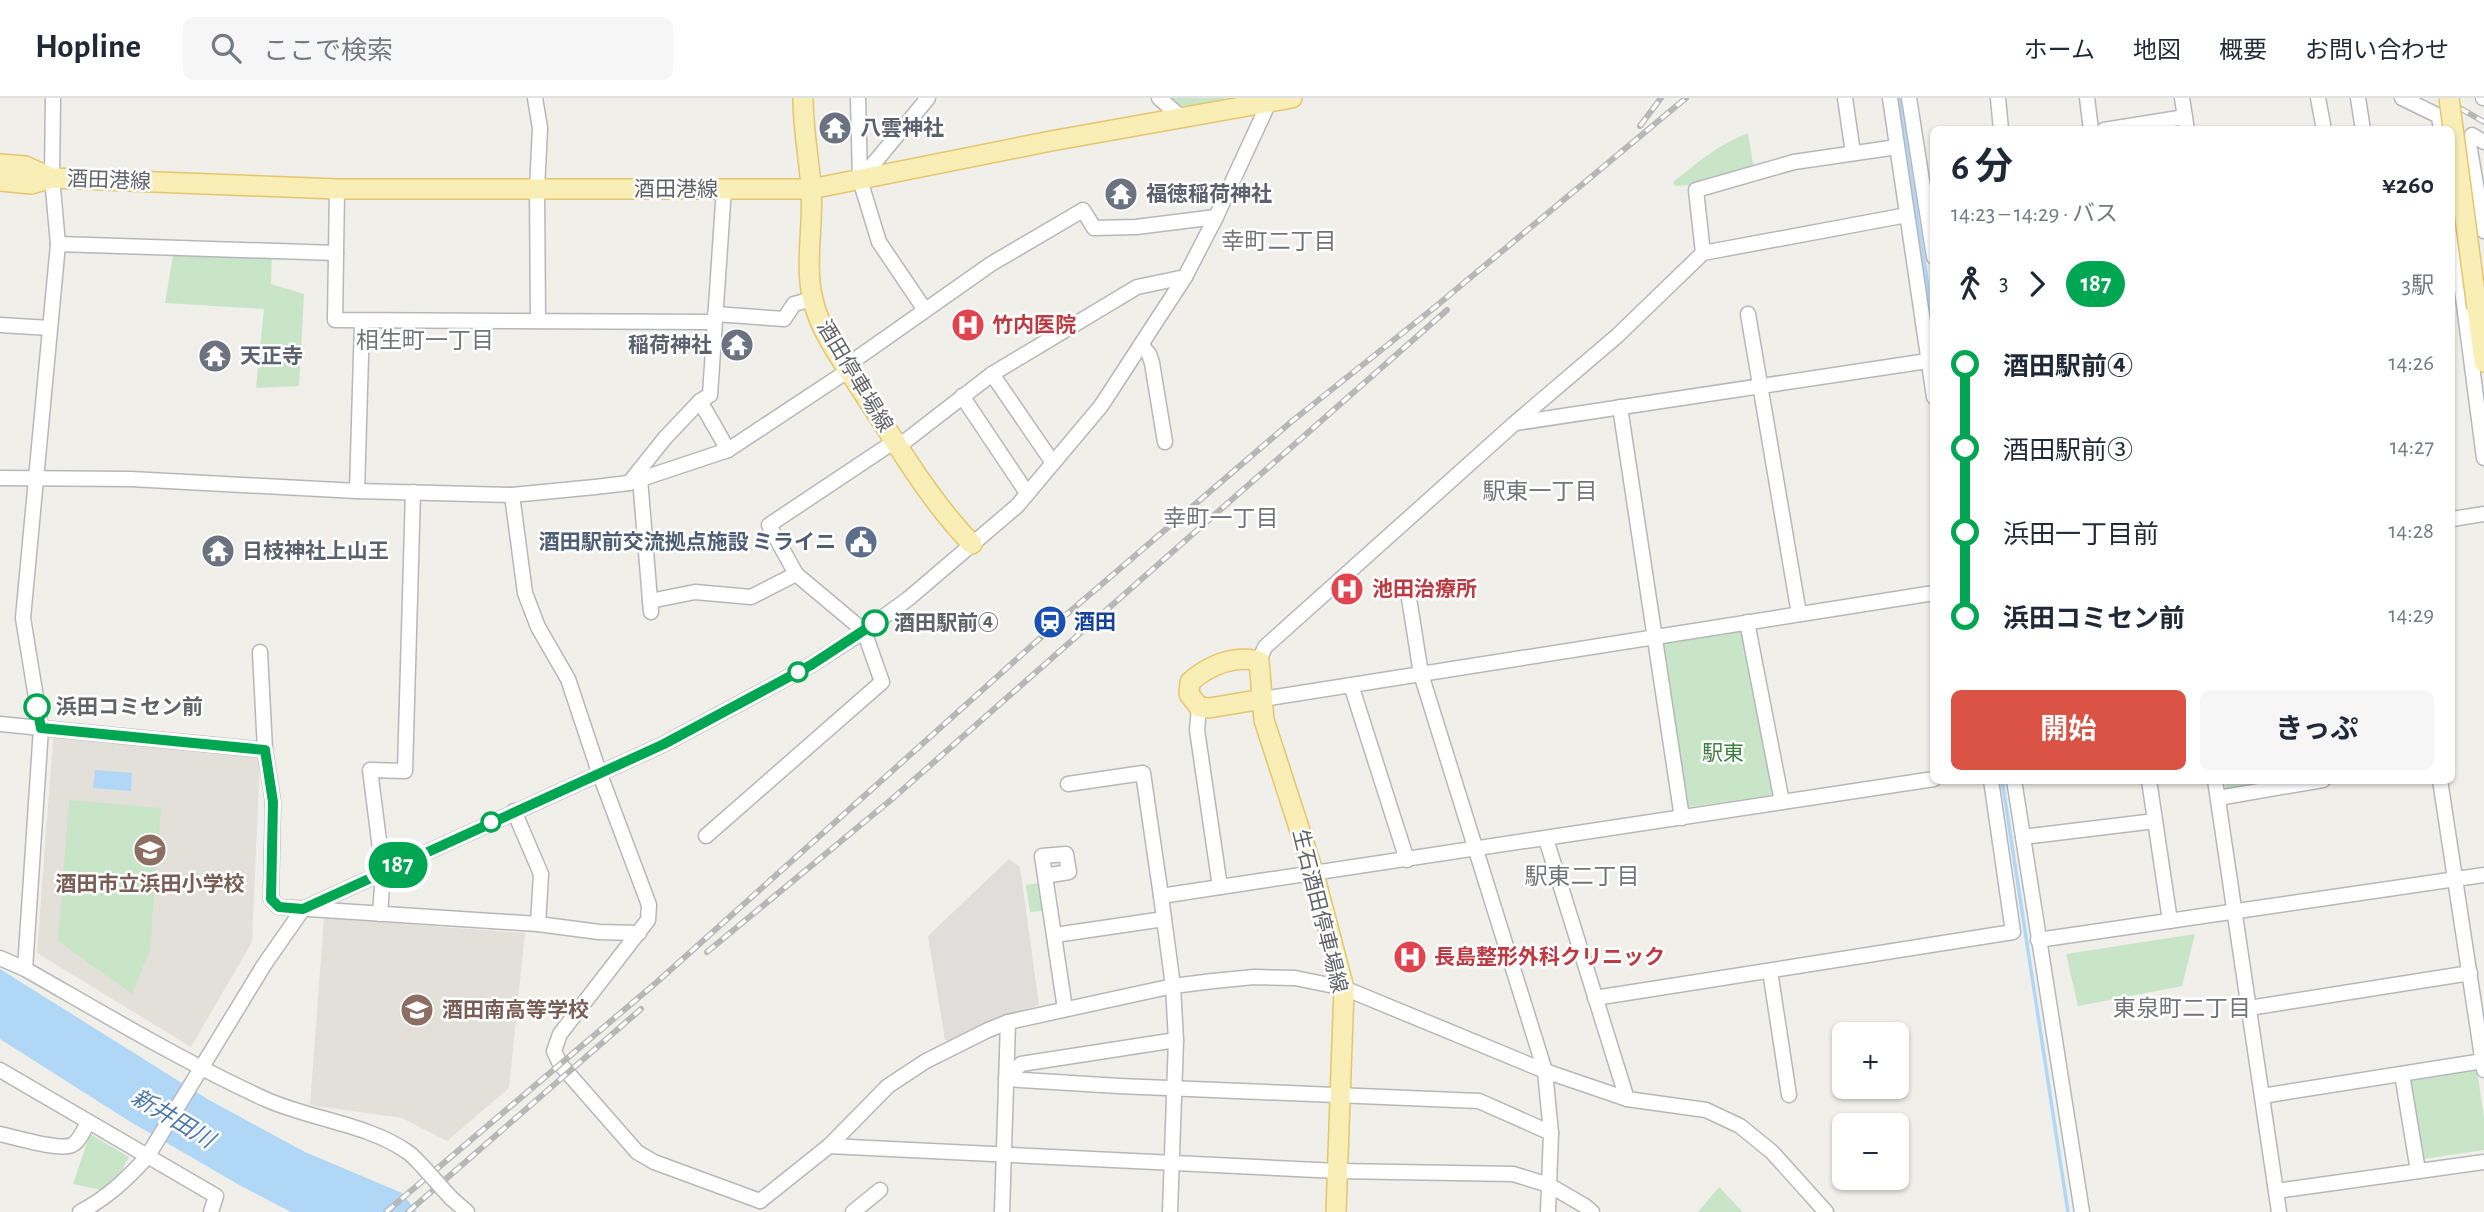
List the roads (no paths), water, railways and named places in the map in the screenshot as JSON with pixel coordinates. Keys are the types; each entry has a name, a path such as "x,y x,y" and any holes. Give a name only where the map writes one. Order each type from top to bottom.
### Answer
{"main road":[{"name":"酒田停車場線","path":"803,98 803,130 811,189 810,283 819,319 847,368 897,444 954,525 972,544"},
{"name":"酒田港線","path":"0,181 31,184 52,178 337,189 811,189 1051,141 1292,98"},
{"path":"2448,98 2452,126"},
{"path":"2455,149 2484,362"},
{"name":"酒田港線","path":"0,164 25,166 52,178"},
{"path":"1259,662 1248,659 1220,663 1204,670 1190,682 1189,694 1199,708 1262,699"},
{"name":"生石酒田停車場線","path":"1259,662 1264,720 1314,874 1344,988 1336,1212"}],"street":[{"path":"25,970 41,728 23,618 58,244 52,178 53,98"},
{"path":"535,98 540,128 537,189 538,320"},
{"path":"859,98 860,180 879,242 925,310"},
{"path":"860,180 928,98"},
{"path":"1159,98 1182,118"},
{"path":"1845,98 1853,153"},
{"path":"1998,98 2001,126"},
{"path":"2087,98 2090,126"},
{"path":"2151,126 2186,123 2182,98"},
{"path":"2318,98 2323,126"},
{"path":"2358,98 2362,126"},
{"path":"2402,98 2440,123"},
{"path":"80,1212 101,1200 128,1178 150,1151 264,965 303,909 664,744 811,665 908,599 1017,506 1101,406 1185,277 1216,217 1269,100"},
{"path":"1930,232 1910,103 1891,104 1930,354"},
{"path":"2455,138 2477,143 2484,231"},
{"path":"1703,253 1696,190 1794,162 1897,147"},
{"path":"1918,158 1930,156"},
{"path":"724,188 709,395 665,438 634,481 651,607 695,592 751,597 796,574"},
{"path":"337,189 335,320 785,319 794,304 813,299"},
{"path":"0,478 131,479 357,491 512,495 634,481 728,450 991,264 1083,210 1094,228 1136,227 1216,217"},
{"path":"1259,662 1265,647 1515,423 1617,336 1703,253 1907,215"},
{"path":"58,244 336,253"},
{"path":"706,836 883,682 864,631 796,574 769,525 897,444 992,374 1137,287 1185,277"},
{"path":"2456,279 2484,458"},
{"path":"1748,314 1799,614"},
{"path":"357,491 362,321"},
{"path":"0,325 50,328"},
{"path":"1142,346 1152,363 1165,442"},
{"path":"1515,423 1930,360"},
{"path":"992,374 1053,463"},
{"path":"962,396 1027,494"},
{"path":"700,401 728,450"},
{"path":"1620,408 1682,818"},
{"path":"380,914 383,872 370,770 405,771 413,492"},
{"path":"512,495 525,593 538,627 568,679 599,772 649,905 649,920 560,1034 554,1051 559,1064 637,1152 654,1162 761,1207 829,1146 888,1086 926,1061 988,1030 1008,1022 1174,986 1254,978 1295,978 1344,988 1545,1071 1627,1100 1706,1110 1740,1126 1772,1152 1821,1210"},
{"path":"2455,519 2484,514"},
{"path":"1408,592 1422,674 1545,1071 1551,1133 1548,1212"},
{"path":"1262,699 1930,594"},
{"path":"1747,622 1782,803"},
{"path":"260,652 265,750 273,802 271,899 279,907 639,933"},
{"path":"1351,685 1407,860"},
{"path":"1199,708 1197,730 1220,887"},
{"path":"0,724 265,750"},
{"path":"1068,784 1143,774 1174,986 1170,1212"},
{"path":"1161,896 1930,780"},
{"path":"1595,998 2013,932 1992,784"},
{"path":"2015,784 2082,1212"},
{"path":"2150,784 2170,921"},
{"path":"2216,784 2279,1212"},
{"path":"2218,798 2300,784"},
{"path":"2262,1097 2402,1074 2483,1066 2441,784"},
{"path":"514,811 541,874 538,924"},
{"path":"2023,837 2155,821"},
{"path":"1546,839 1627,1100"},
{"path":"2038,940 2484,875"},
{"path":"1046,880 1065,1009"},
{"path":"1055,935 1164,919"},
{"path":"0,958 201,1069 269,1101 394,1143 409,1152 467,1212"},
{"path":"1770,971 1789,1095"},
{"path":"2249,1008 2470,973"},
{"path":"1002,1212 1008,1022"},
{"path":"1006,1079 1021,1064 1175,1040"},
{"path":"0,1070 88,1122 150,1151 216,1196 212,1212"},
{"path":"2402,1074 2418,1171"},
{"path":"1006,1079 1479,1101 1551,1133"},
{"path":"0,1134 57,1146 70,1146 77,1142 88,1122"},
{"path":"829,1146 1337,1171 1513,1174 1549,1185 1592,1212"},
{"path":"2276,1191 2484,1162"},
{"path":"853,1212 880,1190"}],"water":[{"path":"95,770 132,773 131,791 93,788"},
{"name":"新井田川","path":"0,969 209,1100 305,1152 402,1193 417,1212 291,1212 129,1121 0,1039"}],"waterway":[{"path":"1899,98 1930,300"},
{"path":"2003,784 2068,1212"}],"railway":[{"path":"1640,126 1661,98"},
{"path":"386,1212 657,982 1067,614 1291,422 1435,307 1686,98"},
{"path":"2442,98 2484,122"},
{"path":"707,952 892,799 1447,310"},
{"path":"408,1212 641,1009"}],"place":[{"name":"八雲神社","path":"835,128"},
{"name":"福徳稲荷神社","path":"1121,194"},
{"name":"竹内医院","path":"968,325"},
{"name":"稲荷神社","path":"737,345"},
{"name":"天正寺","path":"215,356"},
{"name":"酒田駅前交流拠点施設 ミライニ","path":"861,542"},
{"name":"日枝神社上山王","path":"218,551"},
{"name":"池田治療所","path":"1347,589"},
{"name":"酒田","path":"1050,622"},
{"name":"酒田駅前④","path":"875,623"},
{"name":"浜田コミセン前","path":"37,707"},
{"name":"酒田市立浜田小学校","path":"150,850"},
{"name":"長島整形外科クリニック","path":"1410,957"},
{"name":"酒田南高等学校","path":"417,1010"}],"district":[{"name":"幸町二丁目","path":"1279,241"},
{"name":"相生町一丁目","path":"425,340"},
{"name":"駅東一丁目","path":"1540,491"},
{"name":"幸町一丁目","path":"1221,518"},
{"name":"駅東二丁目","path":"1582,876"},
{"name":"東泉町二丁目","path":"2182,1008"}],"park label":[{"name":"駅東","path":"1723,753"}]}
